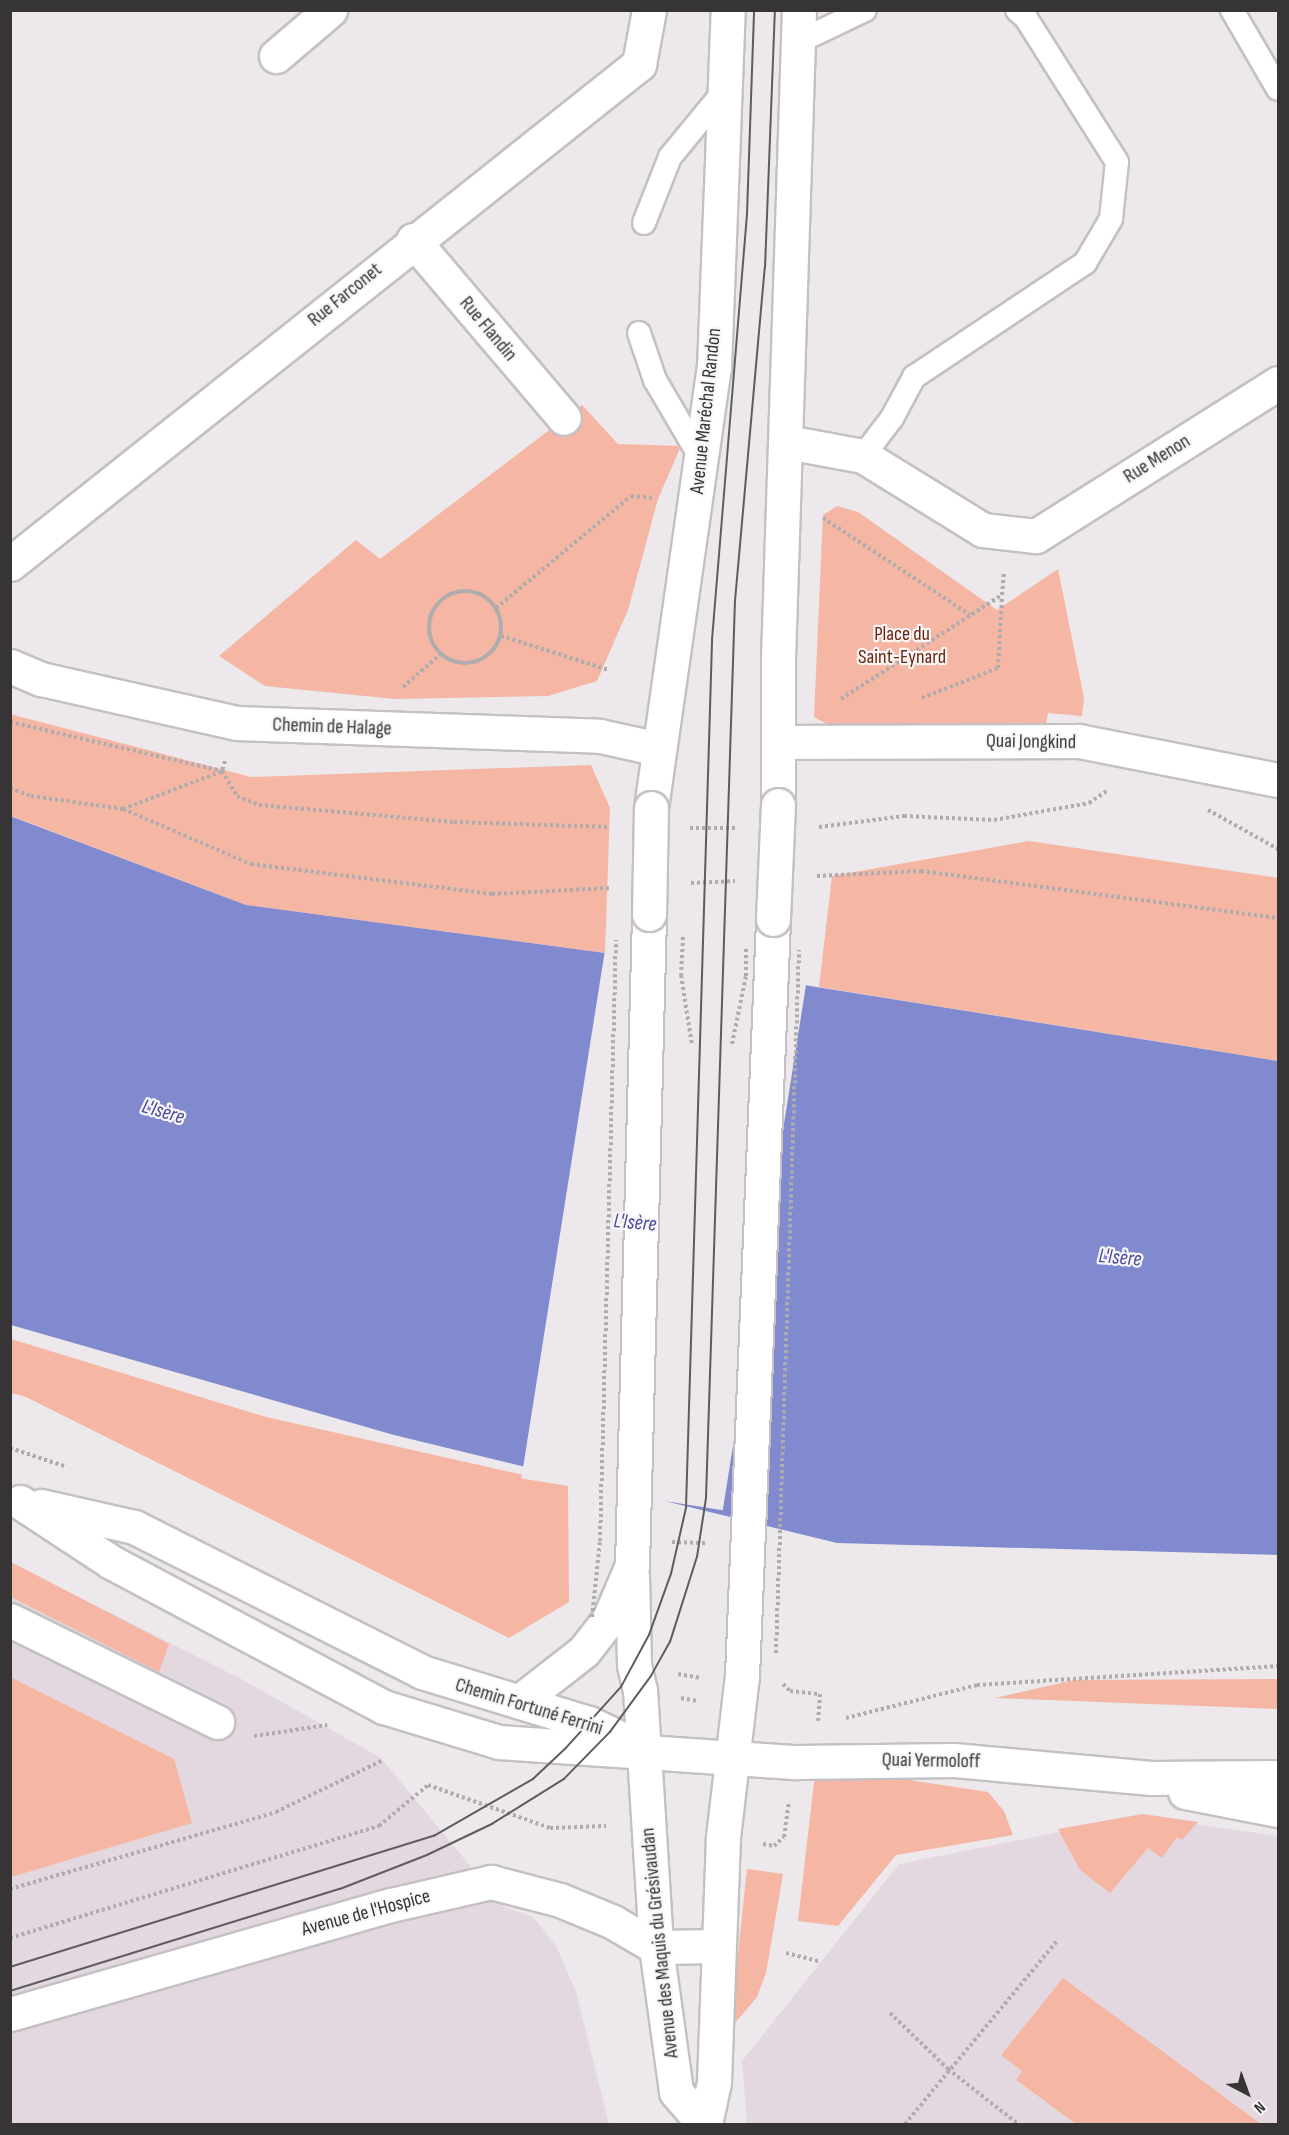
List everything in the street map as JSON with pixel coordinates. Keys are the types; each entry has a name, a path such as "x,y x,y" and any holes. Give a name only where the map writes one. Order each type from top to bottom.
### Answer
{"street":[{"path":"276,56 330,10"},
{"name":"Rue Farconet","path":"10,564 412,240 639,63 649,10"},
{"name":"Avenue Maréchal Randon","path":"632,1565 651,808 714,368 728,10"},
{"path":"779,742 778,658 787,442 799,10"},
{"name":"Rue Flandin","path":"412,240 564,418"},
{"name":"Rue Menon","path":"1022,534 1278,383"},
{"path":"787,442 863,456 983,530 1022,534"},
{"name":"Chemin de Halage","path":"10,666 41,679 236,723 600,736 659,749"},
{"name":"Quai Jongkind","path":"779,742 1079,741 1278,780"},
{"name":"Avenue des Maquis du Grésivaudan","path":"704,2124 714,2082 718,1946 729,1759 739,1710 779,742"},
{"name":"Chemin Fortuné Ferrini","path":"15,1501 134,1527 422,1672 520,1701 610,1732 642,1750"},
{"name":"Chemin Fortuné Ferrini","path":"15,1501 111,1562 384,1707 499,1742 642,1750"},
{"name":"Avenue des Maquis du Grésivaudan","path":"632,1565 612,1622 642,1750 656,1947 676,2092 704,2124"},
{"path":"10,1620 217,1722"},
{"path":"520,1701 584,1651 612,1622"},
{"name":"Quai Yermoloff","path":"642,1750 729,1759 954,1760 1132,1777 1278,1777"},
{"name":"Quai Yermoloff","path":"1132,1777 1148,1785 1278,1810"},
{"name":"Avenue de l'Hospice","path":"10,2014 391,1905 491,1882 561,1900 613,1922 656,1947"},
{"path":"656,1947 718,1946"}],"lane":[{"path":"798,42 866,10"},
{"path":"863,456 892,418 914,377 1085,263 1111,219 1117,162 1026,18 1017,10"},
{"path":"1232,10 1278,89"},
{"path":"644,223 670,157 725,90"},
{"path":"639,333 654,380 702,460"}],"path":[{"path":"496,608 631,496 658,499"},
{"path":"815,513 970,615"},
{"path":"914,701 998,668 1002,595 1022,534"},
{"path":"453,592 478,592 496,608 501,636 487,656 463,663 441,654 429,632 434,608 453,592"},
{"path":"846,705 834,704 1002,595"},
{"path":"501,636 609,670"},
{"path":"10,722 222,771 237,796 259,805 454,822 620,827"},
{"path":"123,809 222,771"},
{"path":"813,828 904,816 994,820 1089,802 1118,784"},
{"path":"10,788 31,796 123,809 251,864 492,894 621,887"},
{"path":"688,828 745,828"},
{"path":"809,877 921,871 1278,918"},
{"path":"680,884 738,881"},
{"path":"612,1622 600,1540 616,935"},
{"path":"774,1664 799,941"},
{"path":"665,1542 717,1544"},
{"path":"836,1720 977,1685 1278,1666"},
{"path":"778,1680 790,1691 820,1694 817,1725 827,1722"},
{"path":"217,1722 254,1736 327,1725"},
{"path":"10,1889 276,1812 381,1761"},
{"path":"10,1938 379,1826 428,1785"},
{"path":"905,2124 948,2069 1058,1940"},
{"path":"786,1953 819,1961"},
{"path":"890,2013 948,2069 1018,2124"}],"shaded area":[{"path":"10,1562 245,1681 381,1758 504,1907 533,1917 556,1946 576,1992 609,2124 11,2124"},
{"path":"1140,1816 1278,1836 1278,2124 747,2124 742,2061 899,1864"}],"green space":[{"path":"582,405 618,444 681,446 658,499 628,610 597,681 548,696 395,699 265,686 219,656 356,540 380,559"},
{"name":"Place du Saint-Eynard","path":"837,506 858,512 997,610 1058,569 1084,698 1082,716 1048,713 1045,728 846,734 814,717 823,515"},
{"path":"10,714 251,777 591,765 610,808 605,953 246,905 11,816"},
{"path":"1029,841 1278,878 1278,1061 819,987 832,876"},
{"path":"11,1339 266,1417 568,1485 569,1602 509,1638 26,1397 11,1393"},
{"path":"11,1562 169,1644 159,1672 11,1597"},
{"path":"10,1677 174,1759 192,1823 11,1877"},
{"path":"1278,1679 1278,1709 995,1698 1074,1680"},
{"path":"837,1769 988,1792 1004,1811 1013,1835 896,1855 838,1926 798,1921 814,1782"},
{"path":"1143,1814 1198,1822 1182,1840 1177,1837 1162,1858 1148,1848 1110,1893 1080,1870 1058,1829"},
{"path":"747,1869 783,1874 766,1973 757,1997 730,2029"},
{"path":"1063,1978 1261,2124 1076,2124 1016,2080 1022,2071 1001,2055"}],"water":[{"name":"L'Isère","path":"10,816 246,905 605,953 1278,1061 1278,1555 837,1543 394,1435 11,1325"}],"pier":[{"path":"605,950 806,982 723,1510 521,1478"}],"tram line":[{"path":"10,1967 434,1836 533,1779 566,1748 621,1687 649,1635 671,1574 686,1508 712,640 747,214 754,10"},
{"path":"10,1991 340,1889 427,1855 492,1824 564,1779 610,1732 651,1676 670,1642 697,1557 706,1498 735,601 765,268 775,10"}]}
